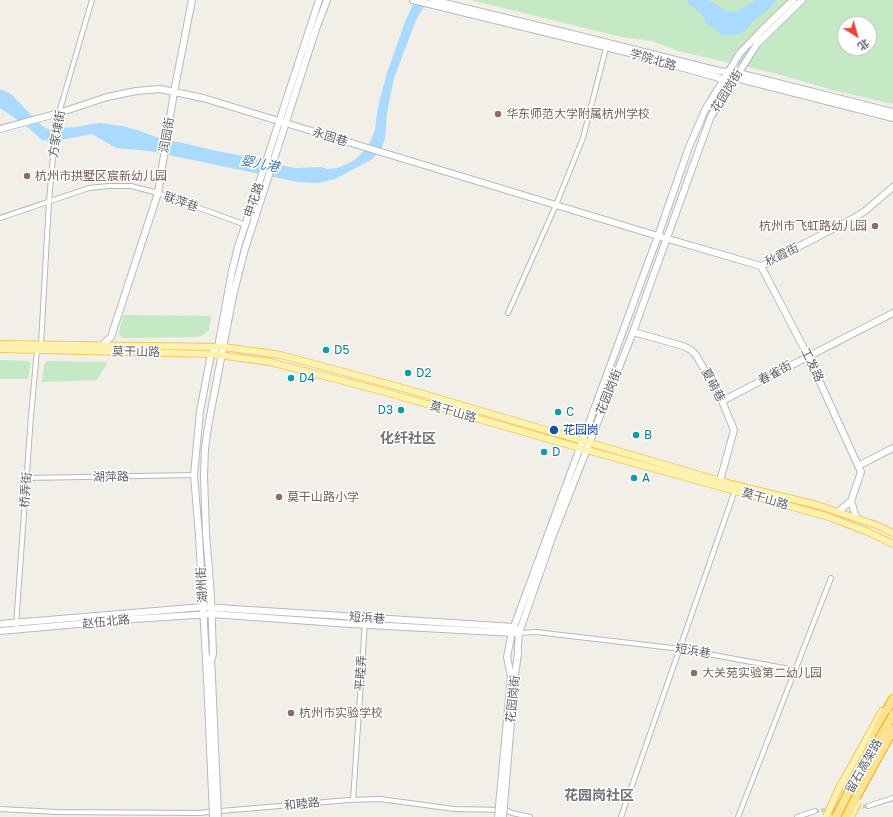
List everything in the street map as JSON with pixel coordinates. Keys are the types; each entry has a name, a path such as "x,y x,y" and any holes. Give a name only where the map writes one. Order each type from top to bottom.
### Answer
{"highway":[{"path":"848,793 883,716 893,699"},
{"name":"留石高架路","path":"837,817 848,793 893,717"},
{"name":"留石高架路","path":"845,817 893,730"},
{"path":"883,750 893,736"}],"main road":[{"name":"莫干山路","path":"0,344 211,354 270,362 293,367 829,517 893,544"},
{"name":"莫干山路","path":"0,349 103,344 221,347 291,358 585,441 720,481 839,511 893,533"},
{"path":"826,817 839,788 893,693"},
{"path":"837,817 893,717"},
{"path":"845,817 865,775 893,726"},
{"path":"851,817 883,750"}],"street":[{"name":"方家埭街","path":"39,347 56,123 92,0"},
{"name":"润园街","path":"111,337 158,193 174,92 192,0"},
{"name":"申花路","path":"221,347 241,262 265,180 279,122 319,0"},
{"name":"申花路","path":"270,161 286,124 316,29 327,0"},
{"name":"学院北路","path":"413,0 431,2 572,34 728,72 737,76 893,118"},
{"name":"花园岗街","path":"498,817 513,675 518,653 519,633 552,538 587,450 585,441 689,147 706,108 740,53 793,0"},
{"name":"花园岗街","path":"503,817 513,675 507,657 513,630 580,448 585,441 633,332 711,116 757,44 802,0"},
{"name":"学院北路","path":"431,2 723,79 737,76 893,112"},
{"path":"508,313 556,205 583,138 606,48"},
{"name":"永固巷","path":"0,129 59,113 107,97 160,89 203,98 658,236"},
{"name":"申花路","path":"223,355 221,347 232,271 246,225 265,180"},
{"name":"联萍巷","path":"0,218 89,188 131,186 158,193 246,225"},
{"name":"秋霞街","path":"658,236 761,266 854,218 865,211 893,187"},
{"name":"工发路","path":"761,266 808,356 861,472 851,502"},
{"name":"春雀街","path":"722,401 893,313"},
{"name":"夏萌巷","path":"633,332 683,346 691,350 696,355 722,401 734,430 720,481"},
{"path":"103,344 111,337 116,345"},
{"name":"桥弄街","path":"16,626 31,416 39,347"},
{"path":"211,354 221,347"},
{"name":"湖州街","path":"211,354 198,425 194,475 203,614 210,677 218,817"},
{"name":"湖州街","path":"213,817 210,677 213,654 212,610 204,476 205,448 223,355"},
{"path":"858,466 893,448"},
{"name":"湖萍路","path":"27,478 194,475"},
{"path":"621,817 735,490"},
{"path":"839,511 851,502 856,517"},
{"path":"738,817 831,578"},
{"name":"赵伍北路","path":"0,631 16,626 203,607 212,610"},
{"name":"赵伍北路","path":"0,624 16,626 133,619 203,614 212,610"},
{"name":"短浜巷","path":"212,610 513,630"},
{"name":"平睦弄","path":"353,800 365,621"},
{"path":"513,630 519,633"},
{"name":"短浜巷","path":"519,633 536,632 680,649 795,670"},
{"path":"868,806 893,798"},
{"name":"和睦路","path":"0,809 57,812 198,813 380,799 454,809 506,810 530,817"},
{"path":"797,817 815,811"}],"green space":[{"path":"471,0 893,0 893,104 832,90 778,74 678,51 652,41 621,37"},
{"path":"123,315 211,316 209,330 198,337 124,338 120,336 119,333"},
{"path":"0,360 29,361 30,366 28,379 0,379"},
{"path":"47,361 108,362 97,380 42,382 44,364"}],"water":[{"name":"婴儿港","path":"415,0 428,0 416,20 394,78 387,113 385,139 381,150 371,160 335,179 318,183 298,182 149,151 116,148 92,134 61,140 42,140 26,126 0,108 0,89 11,94 41,125 48,129 76,127 99,123 122,126 156,137 280,165 296,168 338,168 353,161 368,147 375,130 378,106 387,73 405,22"},
{"path":"687,0 709,0 727,11 735,12 756,0 777,0 744,32 731,36 722,35 706,23 701,13 690,5"}],"tunnel":[{"path":"815,811 868,806"}],"place":[{"name":"华东师范大学附属杭州学校","path":"498,114"},
{"name":"杭州市拱墅区宸新幼儿园","path":"27,176"},
{"name":"杭州市飞虹路幼儿园","path":"875,226"},
{"name":"D5","path":"326,350"},
{"name":"D2","path":"408,373"},
{"name":"D4","path":"291,378"},
{"name":"D3","path":"401,410"},
{"name":"C","path":"558,412"},
{"name":"花园岗","path":"554,430"},
{"name":"B","path":"636,435"},
{"name":"D","path":"544,452"},
{"name":"A","path":"634,478"},
{"name":"莫干山路小学","path":"279,497"},
{"name":"大关苑实验第二幼儿园","path":"694,673"},
{"name":"杭州市实验学校","path":"291,713"}],"district":[{"name":"化纤社区","path":"408,439"},
{"name":"花园岗社区","path":"599,796"}]}
